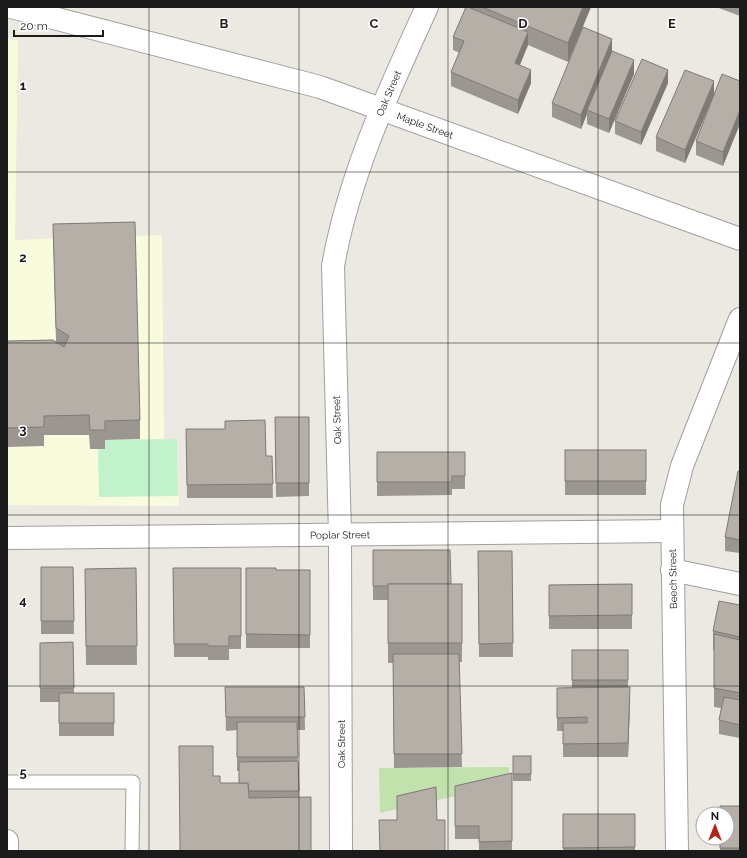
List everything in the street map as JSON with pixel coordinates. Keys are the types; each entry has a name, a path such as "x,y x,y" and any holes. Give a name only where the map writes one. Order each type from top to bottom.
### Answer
{"street":[{"name":"Maple Street","path":"11,7 320,87 740,239"},
{"name":"Oak Street","path":"341,851 340,535 333,266 340,228 380,109 427,7"},
{"name":"Beech Street","path":"677,851 672,505 682,466 740,320"},
{"name":"Poplar Street","path":"7,538 672,531"},
{"path":"672,570 740,584"},
{"path":"7,841 7,851"}],"lane":[{"path":"7,782 132,782 132,851"}],"shaded area":[{"path":"7,38 18,41 15,240 162,235 164,439 177,439 179,506 7,505"}],"green space":[{"path":"177,439 178,496 99,497 98,449 105,449 105,440"},
{"path":"509,767 509,784 380,813 379,768"}],"building":[{"path":"466,7 528,32 515,63 531,70 518,100 451,72 464,41 453,37"},
{"path":"482,7 583,7 568,43"},
{"path":"583,27 612,39 581,115 552,103"},
{"path":"612,51 634,60 609,119 587,110"},
{"path":"642,59 668,70 641,132 615,121"},
{"path":"685,70 714,81 685,150 656,137"},
{"path":"722,74 740,81 740,110 723,152 696,141"},
{"path":"135,222 140,420 105,421 105,430 90,430 89,415 44,416 44,427 7,428 7,341 53,340 64,347 69,336 56,328 53,224"},
{"path":"275,417 309,417 309,483 276,483"},
{"path":"265,420 266,456 272,456 273,484 187,485 186,429 225,429 225,421"},
{"path":"565,450 646,450 646,481 565,481"},
{"path":"377,452 465,452 465,476 452,476 452,482 377,482"},
{"path":"738,471 740,471 740,540 725,537"},
{"path":"373,550 450,550 451,584 388,584 388,586 373,586"},
{"path":"478,551 512,551 513,643 479,644"},
{"path":"41,567 73,567 74,621 41,621"},
{"path":"136,568 137,646 86,646 85,569"},
{"path":"173,568 241,568 241,636 229,636 229,646 208,646 208,644 174,644"},
{"path":"246,568 310,570 310,635 246,634"},
{"path":"388,584 462,584 462,643 388,643"},
{"path":"632,584 632,615 549,616 549,585"},
{"path":"719,601 740,605 740,637 713,631"},
{"path":"714,634 740,640 740,693 714,688"},
{"path":"73,642 74,688 40,688 40,643"},
{"path":"572,650 628,650 628,680 572,680"},
{"path":"393,654 459,654 462,754 394,754"},
{"path":"225,687 304,687 305,717 226,717"},
{"path":"630,687 628,743 563,744 563,723 587,723 587,717 557,718 557,688"},
{"path":"59,693 114,693 114,723 59,723"},
{"path":"724,697 740,700 740,725 719,720"},
{"path":"237,722 297,722 298,757 237,757"},
{"path":"179,746 213,746 213,776 220,776 220,783 248,783 249,798 311,797 311,851 180,851"},
{"path":"513,756 531,756 531,774 513,774"},
{"path":"298,761 299,791 249,791 248,783 239,783 239,762"},
{"path":"512,773 512,841 479,842 479,826 455,826 455,786"},
{"path":"436,787 437,820 445,820 445,851 380,851 379,820 397,820 397,796"},
{"path":"735,806 740,806 740,848 720,848 720,846 735,846"},
{"path":"563,814 635,814 635,847 563,848"}]}
